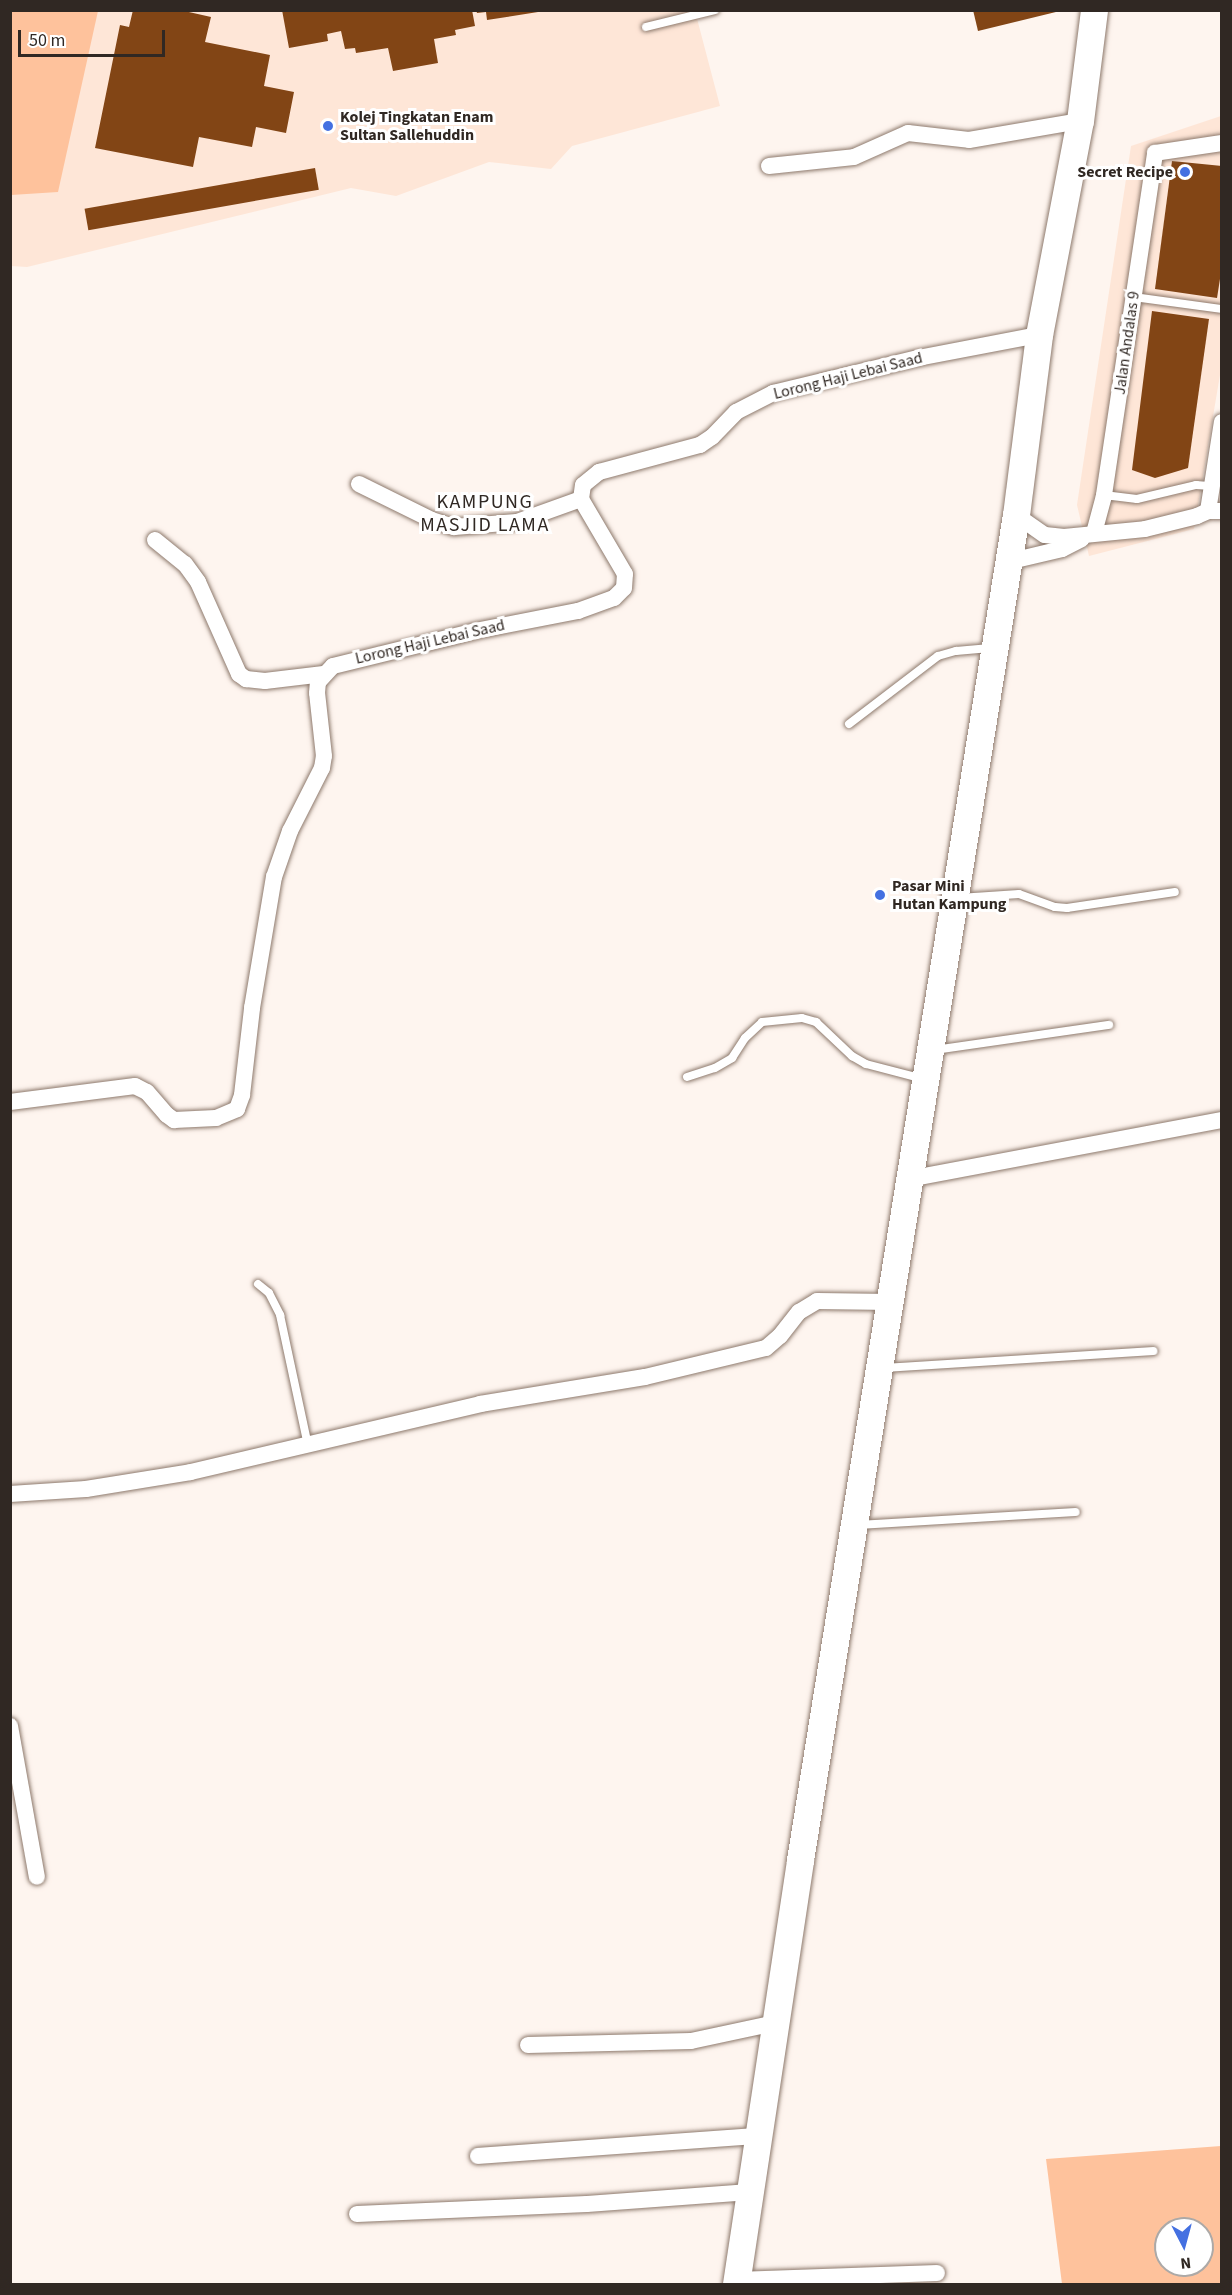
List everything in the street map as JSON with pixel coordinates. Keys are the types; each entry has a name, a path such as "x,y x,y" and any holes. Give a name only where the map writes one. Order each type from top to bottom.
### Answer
{"main road":[{"path":"737,2282 775,2023 891,1302 952,898 1016,515 1038,335 1080,121 1094,10"}],"street":[{"path":"769,166 854,157 908,133 969,140 1080,121"},
{"name":"Jalan Andalas 9","path":"1094,533 1104,495 1155,153 1221,143"},
{"name":"Lorong Haji Lebai Saad","path":"324,674 333,666 346,661 476,630 578,611 614,598 624,588 625,574 581,499 583,485 599,472 700,445 712,437 736,412 773,393 918,358 1038,335"},
{"path":"1016,515 1045,535 1064,537 1145,529 1215,511 1212,486 1221,422"},
{"path":"359,484 432,520 454,527 517,522 581,499"},
{"path":"1007,561 1062,549 1094,533"},
{"path":"155,540 185,564 198,582 239,674 246,679 265,681 324,674"},
{"path":"10,1102 135,1086 147,1092 174,1120 216,1118 237,1109 242,1095 252,1008 274,878 290,831 322,768 324,756 317,693 318,682 324,674"},
{"path":"909,1179 1221,1120"},
{"path":"10,1494 131,1482 308,1446 439,1413 629,1380 757,1351 772,1344 799,1311 817,1301 891,1302"},
{"path":"10,1726 15,1778 37,1877"},
{"path":"528,2044 691,2041 775,2023"},
{"path":"478,2156 758,2136"},
{"path":"357,2214 587,2204 750,2192"},
{"path":"737,2282 937,2273"}],"lane":[{"path":"646,27 715,10"},
{"path":"1134,297 1221,309"},
{"path":"1104,495 1137,499 1196,485 1212,486"},
{"path":"849,724 938,656 956,651 993,648"},
{"path":"952,898 1019,894 1054,907 1067,908 1174,892"},
{"path":"687,1077 724,1064 732,1058 753,1028 762,1022 802,1018 816,1022 852,1056 866,1064 924,1080"},
{"path":"928,1051 1109,1025"},
{"path":"258,1284 269,1293 280,1314 308,1446"},
{"path":"880,1369 1153,1351"},
{"path":"854,1525 1076,1512"}],"shaded area":[{"path":"11,10 98,11 58,192 11,195"},
{"name":"Kolej Tingkatan Enam Sultan Sallehuddin","path":"11,11 695,11 720,106 572,146 551,169 489,162 396,196 351,188 27,267 11,266"},
{"path":"1221,116 1221,369 1194,529 1089,556 1077,505 1131,146"},
{"path":"1221,2146 1221,2284 1062,2284 1046,2159"}],"building":[{"path":"133,10 180,10 211,17 205,42 270,55 264,86 294,92 286,133 256,127 252,147 199,137 193,167 95,148 120,25 129,27"},
{"path":"282,10 472,10 475,26 455,30 456,35 434,39 438,63 393,71 388,48 356,53 355,48 345,49 341,31 327,34 328,41 289,48"},
{"path":"476,10 538,10 538,12 487,20 486,12 477,13"},
{"path":"973,10 1060,10 1060,11 978,31"},
{"path":"1172,161 1222,166 1222,266 1217,298 1155,289"},
{"path":"315,168 319,190 88,230 85,209"},
{"path":"1152,311 1209,319 1188,468 1155,478 1132,470"}],"place":[{"name":"Kolej Tingkatan Enam Sultan Sallehuddin","path":"328,126"},
{"name":"Secret Recipe","path":"1185,172"},
{"name":"Pasar Mini Hutan Kampung","path":"880,895"}],"district":[{"name":"KAMPUNG MASJID LAMA","path":"485,514"}]}
